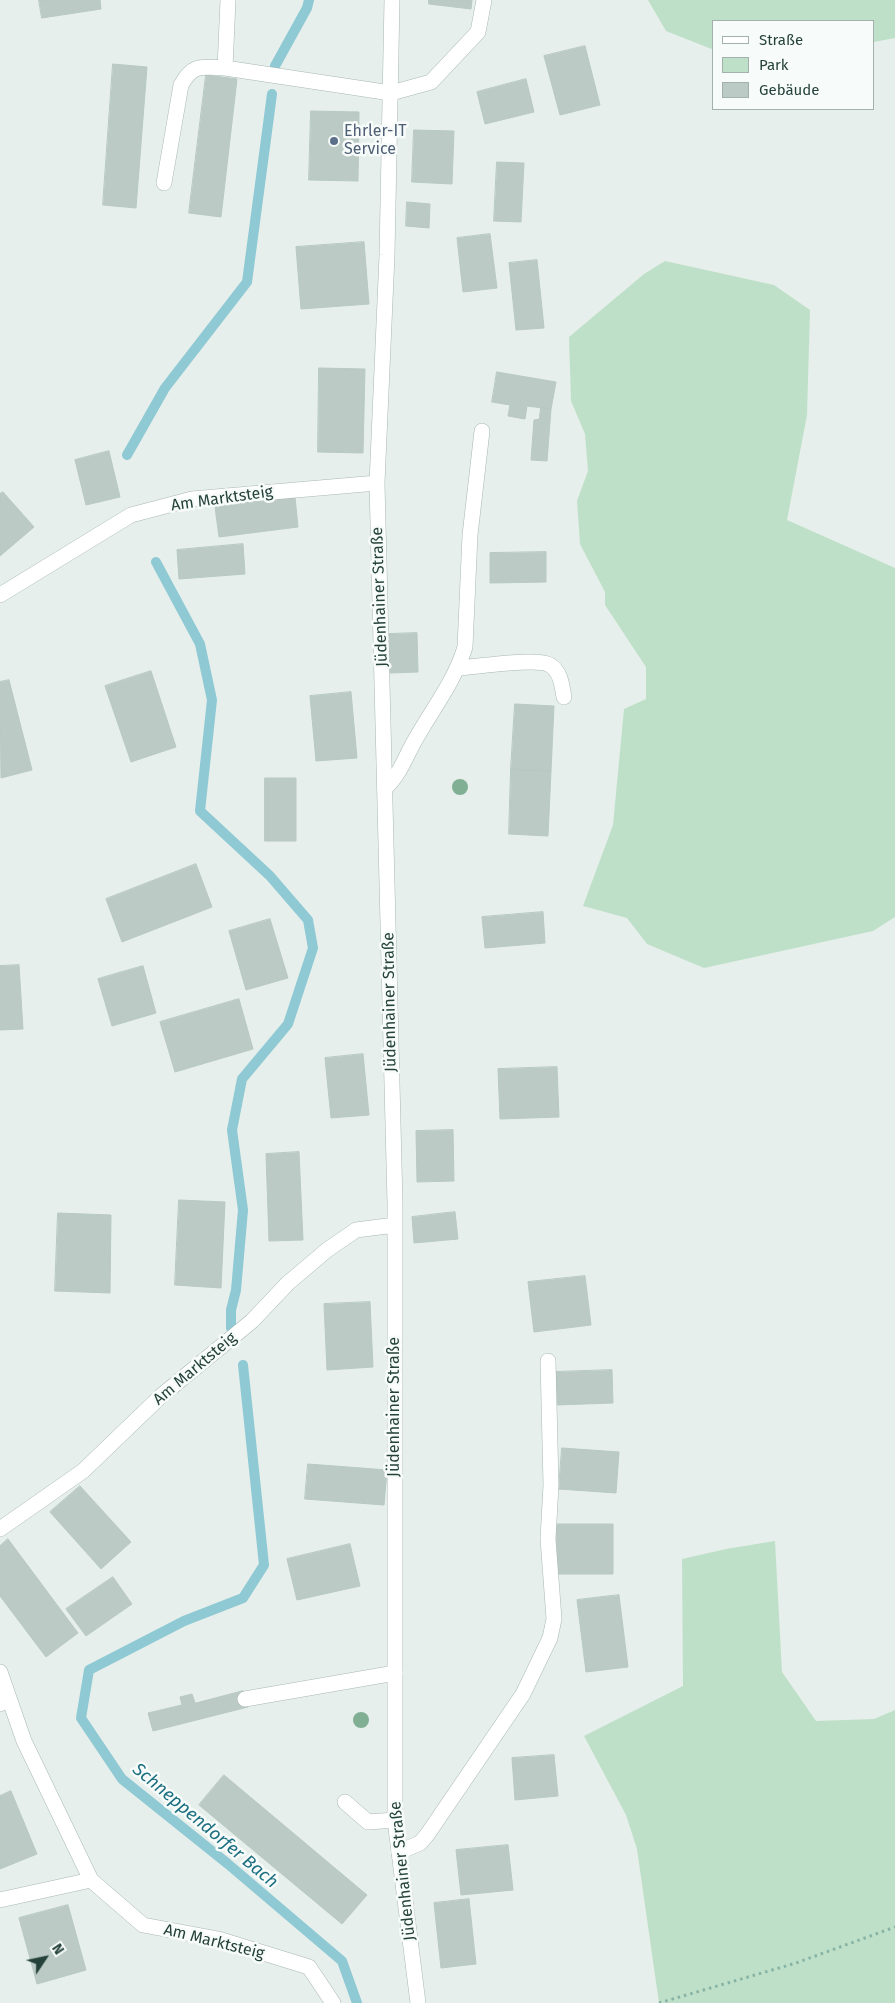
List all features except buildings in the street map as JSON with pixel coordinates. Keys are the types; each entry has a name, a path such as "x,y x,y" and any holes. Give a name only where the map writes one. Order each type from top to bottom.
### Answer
{"street":[{"path":"225,68 228,0"},
{"name":"Jüdenhainer Straße","path":"392,0 387,255 377,483 395,1225 395,1820 418,2003"},
{"path":"164,183 181,85 187,74 198,67 225,68 391,93 431,82 478,32 484,0"},
{"path":"385,788 394,780 457,668 465,647 470,535 482,431"},
{"name":"Am Marktsteig","path":"0,595 131,515 192,499 377,483"},
{"path":"457,668 537,661 551,665 561,678 564,697"},
{"name":"Am Marktsteig","path":"0,1528 83,1471 161,1396 252,1321 288,1284 327,1250 356,1230 395,1225"},
{"path":"399,1852 420,1843 427,1835 522,1694 550,1638 554,1619 548,1539 551,1485 548,1361"},
{"name":"Am Marktsteig","path":"0,1672 4,1700 91,1880 143,1925 218,1939 308,1967 333,2003"},
{"path":"245,1699 395,1673"},
{"path":"345,1802 368,1822 395,1820"},
{"path":"0,1900 91,1880"}],"path":[{"path":"659,2003 796,1963 895,1927"}],"green space":[{"path":"648,0 895,0 895,38 875,42 875,20 712,20 712,49 666,31"},
{"path":"665,261 774,285 810,310 807,415 787,520 895,568 895,917 873,931 704,968 647,944 627,918 583,906 613,825 624,709 646,699 646,667 605,605 605,592 580,544 577,501 588,471 585,434 571,401 569,337 644,274"},
{"path":"775,1541 782,1672 816,1721 874,1719 895,1710 895,2003 659,2003 637,1849 626,1815 584,1736 683,1686 682,1559"}],"waterway":[{"name":"Schneppendorfer Bach","path":"275,66 307,8 309,0"},
{"name":"Schneppendorfer Bach","path":"127,455 165,388 247,282 272,94"},
{"name":"Schneppendorfer Bach","path":"156,562 200,644 212,700 200,811 270,876 308,920 313,948 288,1024 242,1079 232,1130 243,1210 236,1290 231,1310 231,1328"},
{"name":"Schneppendorfer Bach","path":"243,1365 264,1565 243,1598 184,1621 89,1670 81,1718 122,1779 228,1864 342,1961 357,2003"}],"place":[{"name":"Ehrler-IT Service","path":"334,141"}]}
